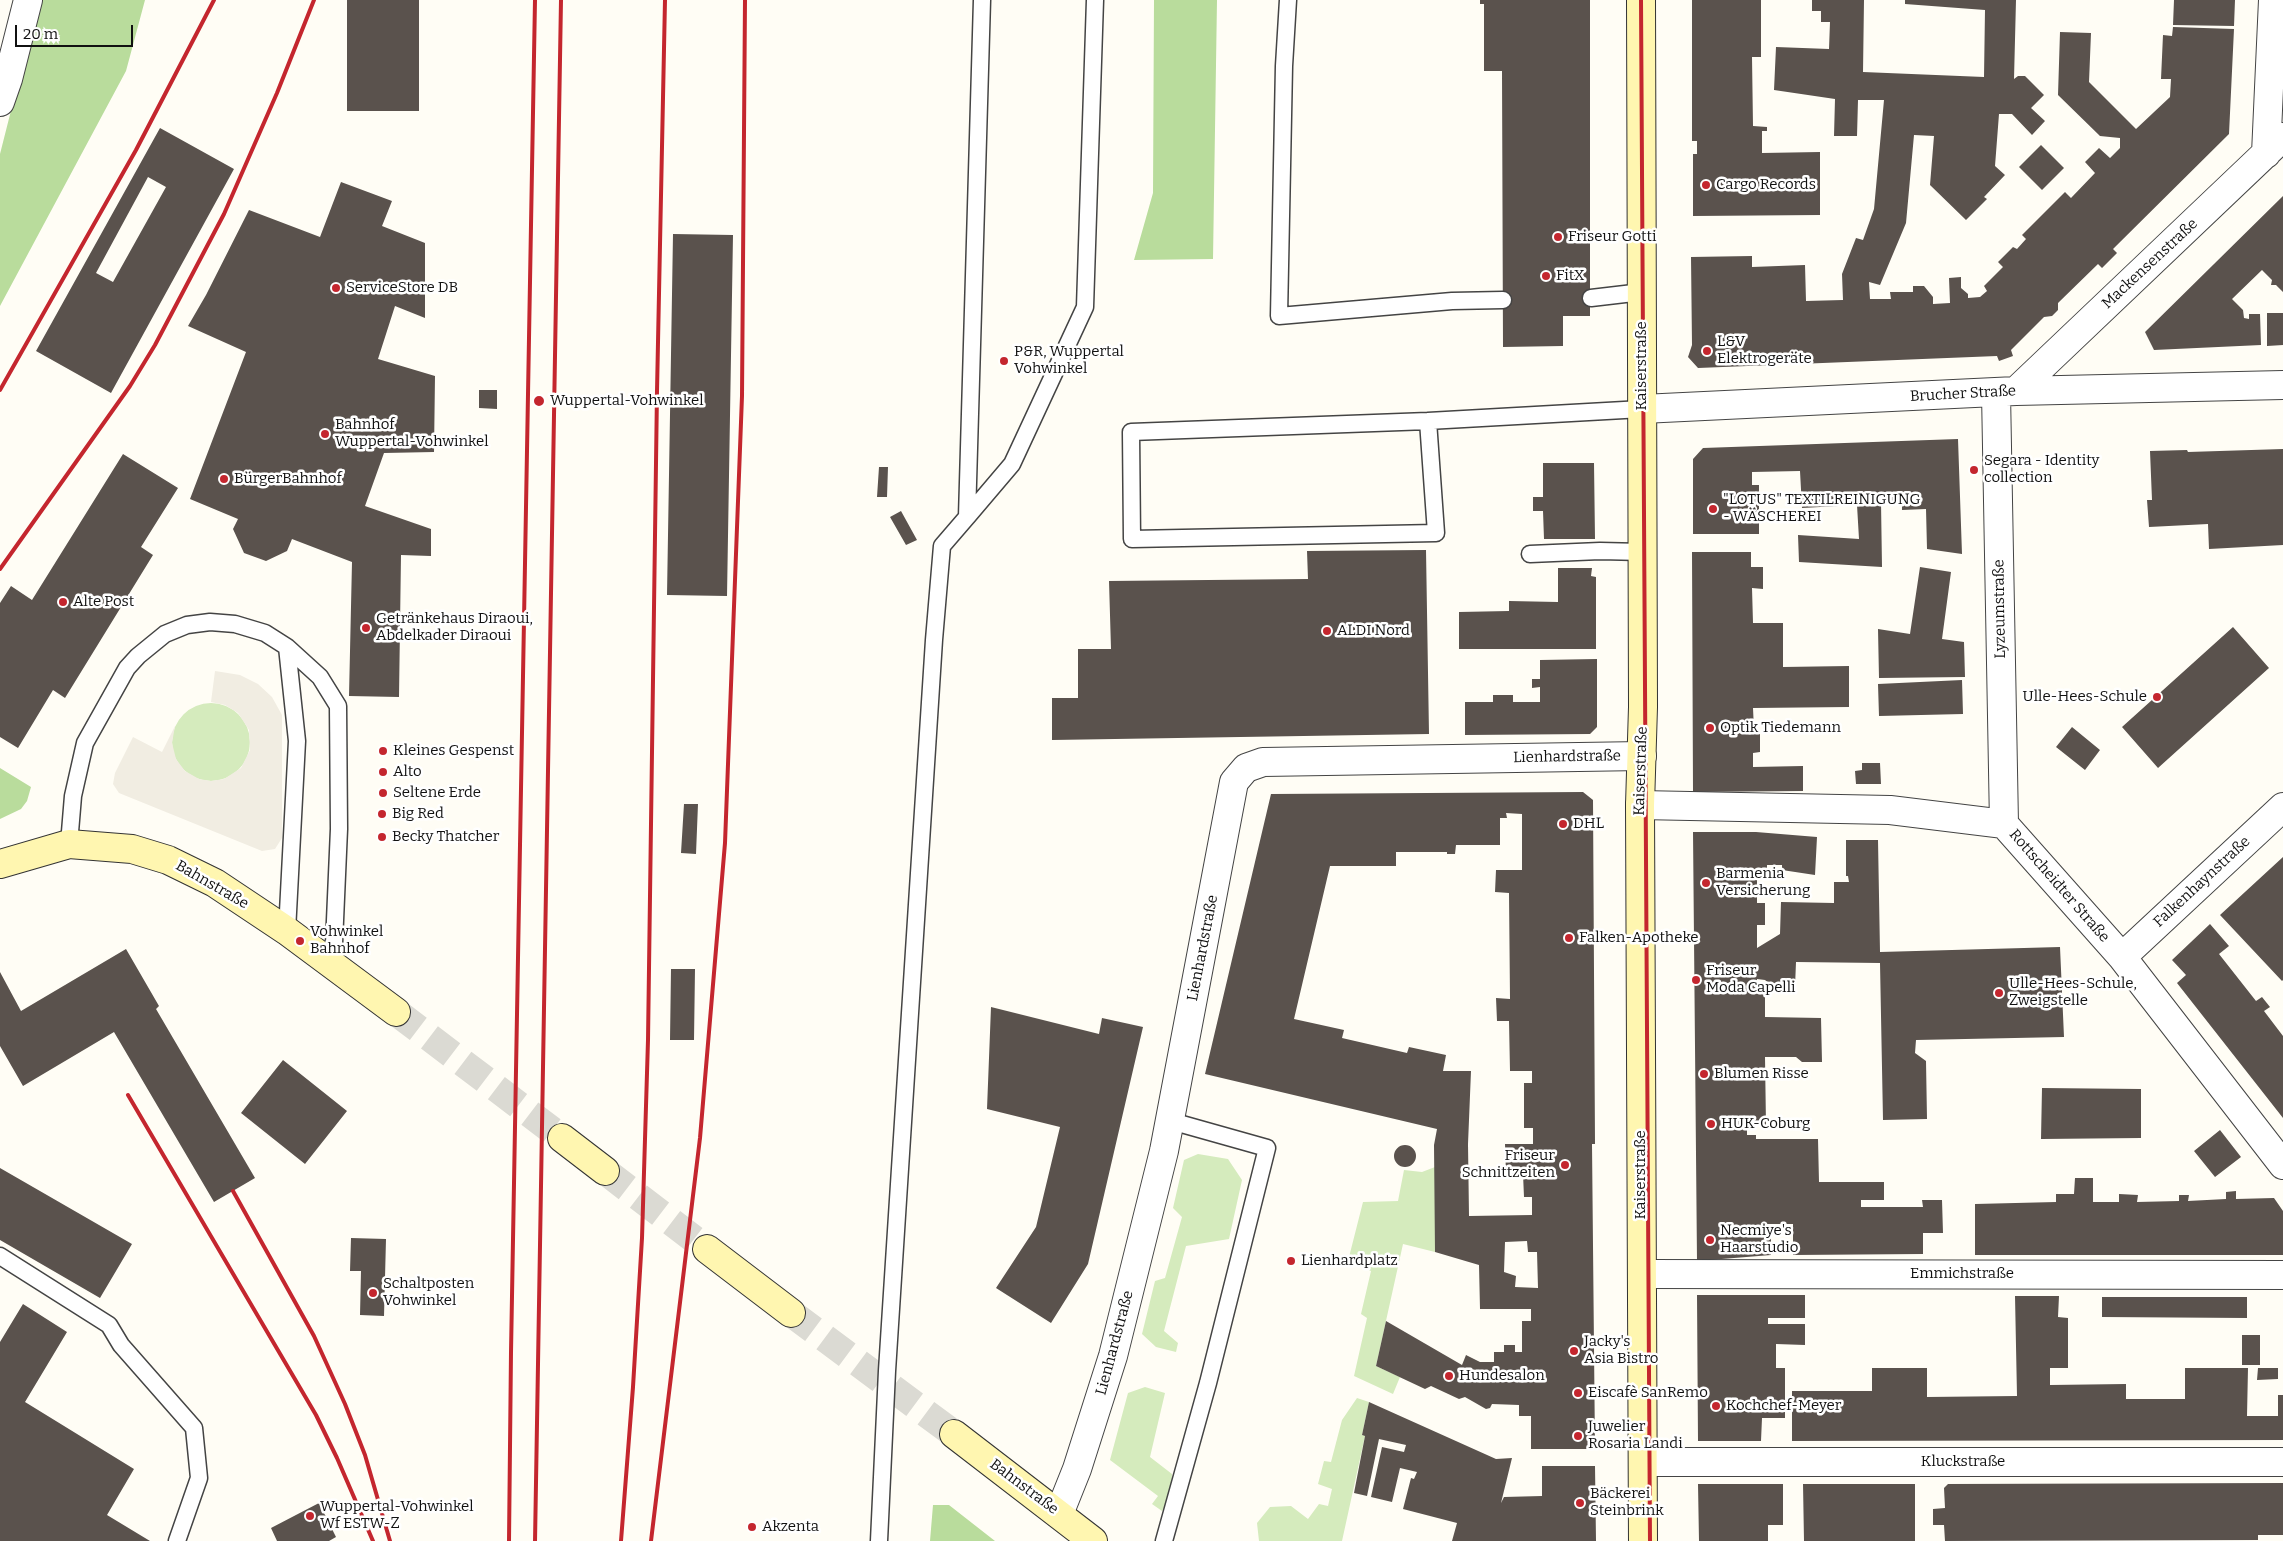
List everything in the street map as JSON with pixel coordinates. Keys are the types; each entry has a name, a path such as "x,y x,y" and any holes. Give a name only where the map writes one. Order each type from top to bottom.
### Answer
{"main road":[{"name":"Kaiserstraße","path":"1641,0 1643,552 1640,805 1643,1541"},
{"name":"Bahnstraße","path":"0,864 15,858 69,844 132,850 168,860 215,883 287,931 396,1012"},
{"path":"562,1138 605,1171"},
{"path":"707,1249 791,1313"},
{"name":"Bahnstraße","path":"954,1434 1093,1541"}],"street":[{"path":"0,102 8,79 28,0"},
{"path":"2272,0 2275,145"},
{"name":"Mackensenstraße","path":"2006,392 2275,145"},
{"name":"Brucher Straße","path":"1642,409 2006,392 2283,385"},
{"name":"Lyzeumstraße","path":"2004,824 2006,392"},
{"name":"Lienhardstraße","path":"1059,1514 1077,1469 1113,1356 1171,1121 1234,782 1246,768 1263,762 1642,756"},
{"name":"Rottscheidter Straße","path":"1640,805 1890,810 2004,824 2122,957 2283,1165"},
{"name":"Falkenhaynstraße","path":"2122,957 2283,807"},
{"name":"Emmichstraße","path":"1642,1274 2283,1275"},
{"name":"Kluckstraße","path":"1643,1462 2283,1462"}],"lane":[{"path":"967,517 982,0"},
{"path":"879,1541 894,1273 942,546 1012,464 1085,306 1095,0"},
{"path":"1288,0 1284,66 1279,316 1452,301 1503,300"},
{"path":"1591,298 1642,292"},
{"path":"1428,421 1436,533 1132,538 1131,432 1428,421 1642,409"},
{"path":"1530,554 1600,551 1643,552"},
{"path":"69,844 73,796 85,743 127,668 152,643 165,634 186,625 210,622 235,624 264,633 287,647 320,677 338,706 339,829 333,966"},
{"path":"287,647 297,741 287,931"},
{"path":"1164,1541 1208,1383 1267,1148 1171,1121"},
{"path":"0,1256 109,1325 121,1345 194,1428 199,1478 177,1541"}],"green space":[{"path":"39,0 145,0 126,71 0,306 0,154"},
{"path":"1154,0 1217,0 1213,259 1134,260 1153,193"},
{"path":"211,703 226,706 243,720 247,727 250,742 247,757 233,774 226,778 211,781 196,778 179,764 175,757 172,742 175,727 189,710 196,706"},
{"path":"0,768 31,787 27,801 21,809 0,819"},
{"path":"1198,1154 1228,1159 1242,1180 1229,1239 1186,1246 1164,1331 1178,1343 1176,1352 1156,1347 1142,1334 1155,1281 1165,1278 1182,1217 1173,1208 1184,1160"},
{"path":"1435,1167 1435,1252 1403,1244 1376,1366 1400,1377 1393,1394 1354,1376 1367,1318 1361,1314 1371,1271 1348,1261 1363,1202 1398,1201 1404,1170 1422,1172"},
{"path":"1145,1387 1165,1393 1150,1457 1172,1474 1171,1498 1162,1511 1152,1504 1158,1496 1110,1460 1128,1393"},
{"path":"1357,1398 1369,1402 1362,1435 1365,1436 1342,1541 1259,1541 1257,1523 1270,1507 1291,1506 1308,1519 1319,1504 1328,1506 1332,1489 1318,1484 1324,1461 1331,1462 1342,1420"},
{"path":"933,1505 949,1505 995,1541 930,1541"}],"shaded area":[{"path":"215,671 240,675 258,684 272,697 282,715 282,838 275,849 262,851 119,793 113,784 115,773 133,737 162,752 175,726 172,743 176,759 185,771 199,779 211,781 224,779 241,768 250,750 249,730 238,713 225,705 211,702"}],"building":[{"path":"347,0 419,0 419,111 347,111"},
{"path":"1480,0 1590,0 1590,316 1563,316 1563,346 1503,347 1502,71 1484,71 1484,4 1480,4"},
{"path":"1692,0 1761,0 1761,57 1752,57 1753,126 1767,127 1767,131 1762,131 1762,153 1820,152 1820,215 1693,216 1693,154 1697,154 1697,141 1692,141"},
{"path":"1812,0 1864,0 1863,72 1984,77 1985,10 1905,4 1905,0 2016,0 2014,79 2018,76 2025,76 2044,95 2031,108 2045,121 2032,135 2012,114 1999,114 1995,166 2005,175 1984,197 1987,199 1966,220 1930,185 1934,136 1914,135 1906,223 1880,285 1869,282 1870,299 1891,299 1890,292 1913,292 1913,286 1924,286 1933,297 1933,304 1950,303 1949,278 1961,277 1961,288 1968,294 1968,298 1980,297 1987,291 1984,286 2003,267 1998,262 2013,247 2017,249 2026,239 2022,235 2065,192 2071,198 2095,173 2085,162 2099,148 2110,158 2120,148 2120,138 2100,136 2058,95 2060,32 2091,33 2089,82 2136,129 2170,97 2171,79 2161,79 2163,35 2172,36 2173,27 2234,29 2229,134 2113,249 2117,253 2102,268 2098,264 2058,303 2058,310 2052,316 2044,317 2011,350 2013,356 1999,361 1997,356 1698,368 1688,357 1692,345 1691,257 1752,256 1752,267 1805,265 1806,301 1843,300 1842,274 1856,238 1863,240 1874,209 1884,100 1858,100 1857,136 1834,136 1835,99 1774,90 1776,47 1829,49 1830,22 1821,22 1821,11 1812,11"},
{"path":"2174,0 2235,0 2234,26 2173,25"},
{"path":"160,128 234,169 111,393 36,351","holes":["148,177 166,187 113,282 96,273"]},
{"path":"2041,145 2064,168 2042,190 2019,167"},
{"path":"341,182 392,201 382,226 425,243 425,318 395,306 378,359 435,376 434,452 384,453 365,506 431,529 431,556 401,555 399,697 349,696 352,562 292,539 287,551 266,561 244,553 233,529 238,519 190,499 246,352 188,326 206,295 249,210 320,237"},
{"path":"2283,196 2283,292 2276,285 2271,285 2272,280 2262,270 2232,299 2243,310 2244,318 2249,319 2249,314 2260,314 2261,345 2154,350 2145,332"},
{"path":"673,234 733,235 727,596 667,595"},
{"path":"2267,313 2283,313 2283,345 2267,346"},
{"path":"479,390 497,390 497,409 479,408"},
{"path":"1958,439 1962,554 1927,549 1926,509 1902,510 1902,501 1881,502 1882,567 1799,562 1798,535 1859,539 1857,505 1802,508 1800,471 1752,472 1752,485 1759,485 1759,534 1693,534 1693,459 1703,448"},
{"path":"2283,449 2283,545 2209,549 2208,524 2149,527 2147,500 2152,500 2150,451 2187,450 2188,452"},
{"name":"Alte Post","path":"123,454 178,488 141,547 153,555 65,698 53,690 18,748 0,737 0,603 11,586 32,600"},
{"path":"1543,463 1594,463 1595,539 1544,539 1543,511 1533,511 1533,497 1543,497"},
{"path":"879,467 888,467 887,497 877,497"},
{"path":"901,511 917,540 906,545 890,517"},
{"path":"1426,550 1429,734 1052,740 1052,698 1078,698 1078,649 1111,649 1109,581 1308,579 1307,551"},
{"path":"1692,552 1751,552 1751,567 1763,567 1763,589 1752,588 1753,623 1783,623 1783,667 1849,666 1849,707 1753,708 1754,730 1760,730 1760,752 1753,753 1753,767 1803,766 1803,791 1693,792"},
{"path":"1920,567 1951,572 1942,639 1964,642 1965,677 1879,678 1878,629 1910,634"},
{"path":"1558,568 1592,568 1591,576 1596,577 1596,649 1459,649 1459,612 1509,611 1509,601 1558,602"},
{"path":"2233,627 2269,668 2158,768 2122,727"},
{"path":"1597,659 1597,727 1590,734 1465,735 1465,702 1493,702 1493,695 1513,695 1513,702 1540,702 1540,687 1532,688 1532,679 1540,679 1540,660"},
{"path":"1962,680 1963,714 1879,716 1878,684"},
{"path":"2072,727 2100,750 2085,770 2056,747"},
{"path":"1862,763 1880,763 1881,784 1856,784 1855,771 1862,770"},
{"path":"1583,792 1593,800 1595,1144 1592,1144 1595,1449 1531,1449 1531,1416 1519,1416 1519,1405 1492,1404 1490,1408 1486,1409 1465,1397 1459,1399 1431,1386 1425,1389 1376,1366 1386,1321 1462,1365 1466,1355 1480,1362 1494,1362 1494,1352 1504,1352 1504,1345 1515,1345 1515,1352 1522,1352 1522,1321 1531,1321 1531,1309 1480,1309 1479,1265 1435,1252 1434,1145 1437,1129 1205,1074 1271,794","holes":["1506,813 1522,814 1522,870 1496,870 1495,892 1509,893 1510,999 1496,998 1497,1021 1509,1021 1510,1071 1532,1071 1532,1083 1524,1083 1524,1128 1533,1128 1533,1144 1505,1144 1506,1174 1523,1174 1524,1197 1532,1197 1532,1215 1469,1216 1468,1144 1471,1071 1443,1071 1446,1055 1409,1047 1407,1053 1342,1038 1344,1030 1294,1019 1330,866 1396,866 1396,852 1447,852 1447,854 1455,854 1456,845 1500,845 1500,818 1507,818","1527,1241 1528,1252 1537,1252 1538,1288 1515,1287 1516,1276 1504,1272 1505,1242"]},
{"path":"684,804 698,804 696,854 681,853"},
{"path":"1693,832 1756,832 1817,837 1815,875 1782,870 1782,865 1767,865 1767,878 1757,878 1757,903 1765,903 1765,925 1757,925 1757,948 1780,934 1781,902 1834,903 1834,882 1849,882 1848,876 1846,876 1846,840 1878,840 1880,952 2060,947 2064,1037 1916,1040 1915,1053 1926,1061 1927,1119 1883,1120 1880,963 1796,962 1795,987 1771,985 1765,980 1757,979 1757,992 1765,993 1765,1017 1821,1018 1822,1062 1802,1062 1796,1057 1765,1057 1766,1126 1747,1126 1747,1135 1756,1135 1756,1139 1818,1139 1819,1182 1884,1182 1884,1200 1861,1200 1861,1207 1923,1207 1922,1200 1942,1200 1943,1233 1923,1233 1923,1254 1793,1255 1793,1224 1761,1224 1761,1236 1771,1236 1771,1255 1697,1261"},
{"path":"2283,857 2283,980 2282,981 2220,915"},
{"path":"2210,924 2229,946 2219,954 2256,1001 2262,997 2270,1007 2264,1011 2283,1036 2283,1118 2177,983 2186,975 2172,960"},
{"path":"126,949 159,1006 156,1009 255,1178 214,1202 114,1032 23,1086 0,1046 0,972 21,1011"},
{"path":"671,969 695,969 694,1040 670,1040"},
{"path":"991,1007 1099,1034 1102,1018 1143,1027 1088,1264 1051,1323 996,1288 1036,1227 1060,1127 987,1109"},
{"path":"283,1060 347,1111 305,1164 241,1113"},
{"path":"2042,1088 2141,1089 2141,1138 2041,1139"},
{"path":"2220,1130 2241,1157 2215,1177 2194,1151"},
{"path":"1405,1145 1413,1148 1416,1156 1413,1164 1405,1167 1397,1164 1394,1156 1397,1148"},
{"path":"0,1168 132,1244 100,1298 0,1240"},
{"path":"2075,1178 2093,1178 2093,1202 2119,1202 2119,1194 2138,1195 2137,1202 2179,1201 2179,1195 2189,1195 2188,1201 2226,1199 2226,1192 2236,1191 2236,1199 2274,1198 2283,1211 2283,1255 1975,1255 1975,1204 2056,1202 2056,1194 2074,1194"},
{"name":"Schaltposten Vohwinkel","path":"351,1238 386,1239 384,1316 360,1315 361,1271 350,1271"},
{"path":"1697,1295 1805,1295 1805,1318 1768,1318 1768,1324 1805,1324 1805,1345 1776,1344 1776,1368 1785,1368 1785,1418 1762,1418 1761,1441 1698,1441"},
{"path":"2015,1296 2059,1296 2058,1317 2068,1318 2068,1368 2050,1368 2050,1385 2126,1384 2126,1399 2185,1399 2185,1368 2248,1368 2247,1416 2278,1416 2278,1395 2283,1395 2283,1440 1792,1441 1792,1391 1872,1391 1872,1368 1927,1368 1927,1397 2017,1396"},
{"path":"2102,1297 2247,1297 2247,1318 2102,1317"},
{"path":"23,1304 67,1332 25,1402 134,1469 107,1515 150,1541 0,1541 0,1342"},
{"path":"2242,1335 2260,1335 2260,1365 2242,1365"},
{"path":"2258,1368 2278,1368 2278,1379 2257,1380"},
{"path":"1369,1402 1496,1459 1512,1458 1501,1503 1504,1497 1542,1496 1542,1466 1595,1466 1596,1541 1452,1541 1457,1523 1403,1509 1411,1478 1414,1479 1417,1472 1400,1468 1392,1502 1371,1497 1382,1447 1404,1452 1406,1445 1379,1439 1367,1496 1354,1493 1365,1436 1362,1435"},
{"path":"2283,1483 2283,1535 2258,1535 2258,1540 1945,1541 1944,1525 1933,1525 1933,1509 1945,1508 1944,1488 1948,1484"},
{"path":"1698,1484 1783,1484 1783,1525 1768,1525 1768,1541 1699,1541"},
{"path":"1803,1484 1915,1484 1915,1541 1804,1541"},
{"name":"Wuppertal-Vohwinkel Wf ESTW-Z","path":"319,1503 336,1537 329,1541 277,1541 271,1528"}],"tunnel":[{"path":"396,1012 562,1138"},
{"path":"605,1171 707,1249"},
{"path":"791,1313 954,1434"}],"railway":[{"path":"0,390 136,150 214,0"},
{"path":"0,569 130,386 155,345 224,214 277,93 314,0"},
{"path":"509,1541 535,0"},
{"path":"535,1541 561,0"},
{"path":"621,1541 642,1238 648,1040 657,391 665,0"},
{"path":"651,1541 700,1138 725,843 742,396 745,0"},
{"path":"1641,0 1650,1541"},
{"path":"128,1095 316,1415 373,1541"},
{"path":"233,1191 314,1336 345,1404 365,1455 390,1541"}],"place":[{"name":"Cargo Records","path":"1706,185"},
{"name":"Friseur Gotti","path":"1558,237"},
{"name":"FitX","path":"1546,276"},
{"name":"ServiceStore DB","path":"336,288"},
{"name":"L&V Elektrogeräte","path":"1707,351"},
{"name":"P&R, Wuppertal Vohwinkel","path":"1004,361"},
{"name":"Wuppertal-Vohwinkel","path":"539,401"},
{"name":"Bahnhof Wuppertal-Vohwinkel","path":"325,434"},
{"name":"Segara - Identity collection","path":"1974,470"},
{"name":"BürgerBahnhof","path":"224,479"},
{"name":"\"LOTUS\" TEXTILREINIGUNG - WÄSCHEREI","path":"1713,509"},
{"name":"Alte Post","path":"63,602"},
{"name":"Getränkehaus Diraoui, Abdelkader Diraoui","path":"366,628"},
{"name":"ALDI Nord","path":"1327,631"},
{"name":"Ulle-Hees-Schule","path":"2157,697"},
{"name":"Optik Tiedemann","path":"1710,728"},
{"name":"Kleines Gespenst","path":"383,751"},
{"name":"Alto","path":"383,772"},
{"name":"Seltene Erde","path":"383,793"},
{"name":"Big Red","path":"382,814"},
{"name":"DHL","path":"1563,824"},
{"name":"Becky Thatcher","path":"382,837"},
{"name":"Barmenia Versicherung","path":"1706,883"},
{"name":"Falken-Apotheke","path":"1569,938"},
{"name":"Vohwinkel Bahnhof","path":"300,941"},
{"name":"Friseur Moda Capelli","path":"1696,980"},
{"name":"Ulle-Hees-Schule, Zweigstelle","path":"1999,993"},
{"name":"Blumen Risse","path":"1704,1074"},
{"name":"HUK-Coburg","path":"1711,1124"},
{"name":"Friseur Schnittzeiten","path":"1565,1165"},
{"name":"Necmiye's Haarstudio","path":"1710,1240"},
{"name":"Lienhardplatz","path":"1291,1261"},
{"name":"Schaltposten Vohwinkel","path":"373,1293"},
{"name":"Jacky's Asia Bistro","path":"1574,1351"},
{"name":"Hundesalon","path":"1449,1376"},
{"name":"Eiscafè SanRemo","path":"1578,1393"},
{"name":"Kochchef-Meyer","path":"1716,1406"},
{"name":"Juwelier Rosaria Landi","path":"1578,1436"},
{"name":"Bäckerei Steinbrink","path":"1580,1503"},
{"name":"Wuppertal-Vohwinkel Wf ESTW-Z","path":"310,1516"},
{"name":"Akzenta","path":"752,1527"}]}
